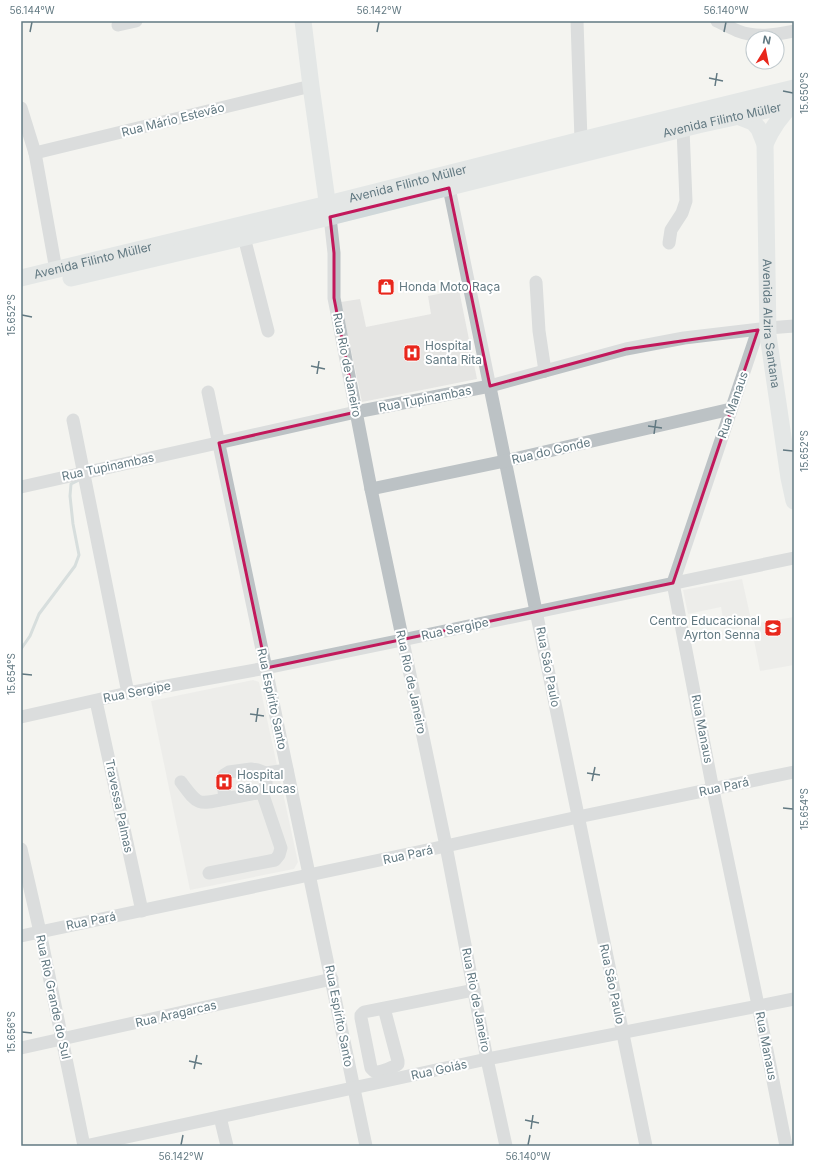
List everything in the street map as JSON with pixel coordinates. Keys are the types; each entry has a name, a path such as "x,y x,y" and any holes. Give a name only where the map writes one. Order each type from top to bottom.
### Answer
{"main road":[{"path":"303,21 323,210"},
{"name":"Avenida Filinto Müller","path":"21,278 323,210 581,140 794,100"},
{"name":"Avenida Filinto Müller","path":"21,290 244,238 323,210 449,188 683,129 740,117 794,100"},
{"name":"Avenida Alzira Santana","path":"794,100 778,119 765,144 763,329 791,477 794,501"},
{"name":"Avenida Alzira Santana","path":"740,117 753,122 759,130 765,144"}],"street":[{"path":"118,25 136,21"},
{"path":"577,21 581,140"},
{"path":"717,21 739,31 761,36 794,31"},
{"name":"Rua Mário Estevão","path":"35,153 311,86"},
{"path":"21,108 35,153 56,270"},
{"path":"669,243 671,230 682,213 686,201 683,129"},
{"name":"Rua São Paulo","path":"449,188 646,1146"},
{"name":"Rua Rio de Janeiro","path":"323,210 334,253 334,298 371,490 446,846 487,1059 506,1146"},
{"path":"244,238 268,331"},
{"path":"536,282 539,331 545,371"},
{"name":"Rua Tupinambas","path":"21,487 356,412 490,386 626,349 684,338 794,326"},
{"name":"Rua Manaus","path":"763,329 731,409 673,583 786,1146"},
{"name":"Rua Espírito Santo","path":"208,392 366,1146"},
{"name":"Rua do Gonde","path":"371,490 731,409"},
{"path":"73,420 128,694"},
{"name":"Rua Sergipe","path":"21,717 128,694 266,668 794,558"},
{"name":"Travessa Palmas","path":"96,701 142,911"},
{"path":"226,799 222,782 224,775 229,772 251,769 266,773 287,770"},
{"name":"Rua Pará","path":"21,936 794,772"},
{"path":"181,782 194,799 199,802 206,803 262,792 266,786 266,773"},
{"path":"209,873 275,860 279,855 281,848 262,792"},
{"name":"Rua Rio Grande do Sul","path":"21,849 40,932 84,1146"},
{"name":"Rua Aragarcas","path":"21,1048 332,979"},
{"path":"384,1008 398,1064 395,1067 377,1072 371,1068 361,1018 361,1015 364,1012 384,1008 474,990"},
{"name":"Rua Goiás","path":"84,1146 487,1059 794,998"},
{"path":"220,1117 227,1146"}],"highlighted area":[{"path":"449,188 490,386 626,349 758,330 673,583 266,668 219,443 356,412 334,298 334,253 330,217"}],"shaded area":[{"name":"Hospital Santa Rita","path":"459,290 477,379 362,402 341,302 360,299 366,327 431,314 428,296"},
{"name":"Centro Educacional Ayrton Senna","path":"742,579 752,624 794,617 794,665 760,671 751,625 725,631 721,607 688,614 683,590"},
{"name":"Hospital São Lucas","path":"253,680 259,682 298,862 294,869 190,890 151,701"}],"waterway":[{"path":"21,649 30,636 39,614 75,566 79,555 73,524 70,496 71,484 79,480"}],"place":[{"name":"Honda Moto Raça","path":"386,287"},
{"name":"Hospital Santa Rita","path":"412,353"},
{"name":"Centro Educacional Ayrton Senna","path":"773,628"},
{"name":"Hospital São Lucas","path":"224,782"}]}
